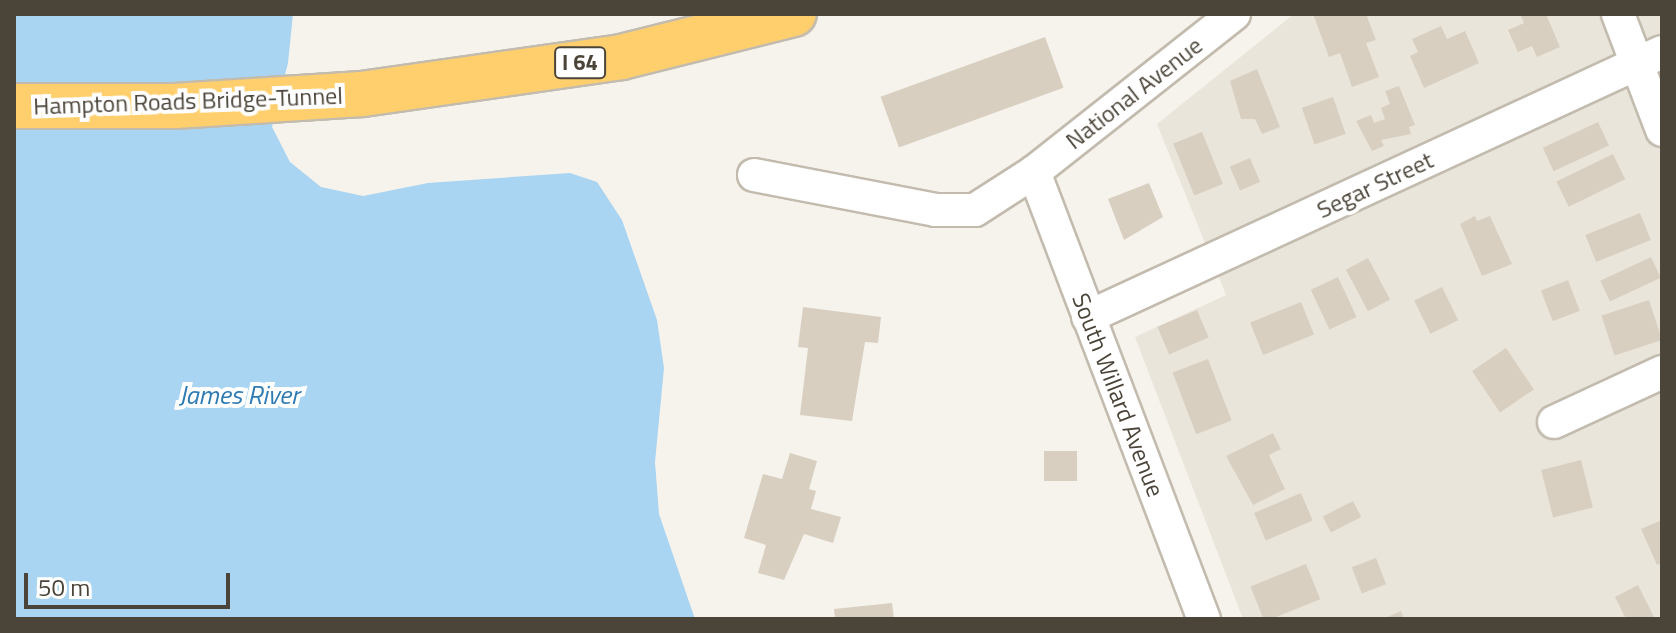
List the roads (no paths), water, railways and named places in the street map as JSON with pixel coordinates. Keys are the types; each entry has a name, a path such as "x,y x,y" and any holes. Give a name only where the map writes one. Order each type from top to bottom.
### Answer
{"highway":[{"name":"Hampton Roads Bridge-Tunnel","path":"14,106 175,106 362,94 621,57 794,14"}],"street":[{"name":"National Avenue","path":"754,175 935,210 975,210 1034,172 1234,14"},
{"path":"1618,14 1649,58 1662,130"},
{"name":"Segar Street","path":"1088,317 1649,58"},
{"name":"South Willard Avenue","path":"1034,172 1204,619"},
{"path":"1554,422 1662,372"}],"water":[{"name":"James River","path":"14,14 293,14 288,63 272,127 290,162 321,187 363,196 428,183 570,173 597,182 622,220 657,320 664,368 655,462 659,514 695,619 14,619"}]}
